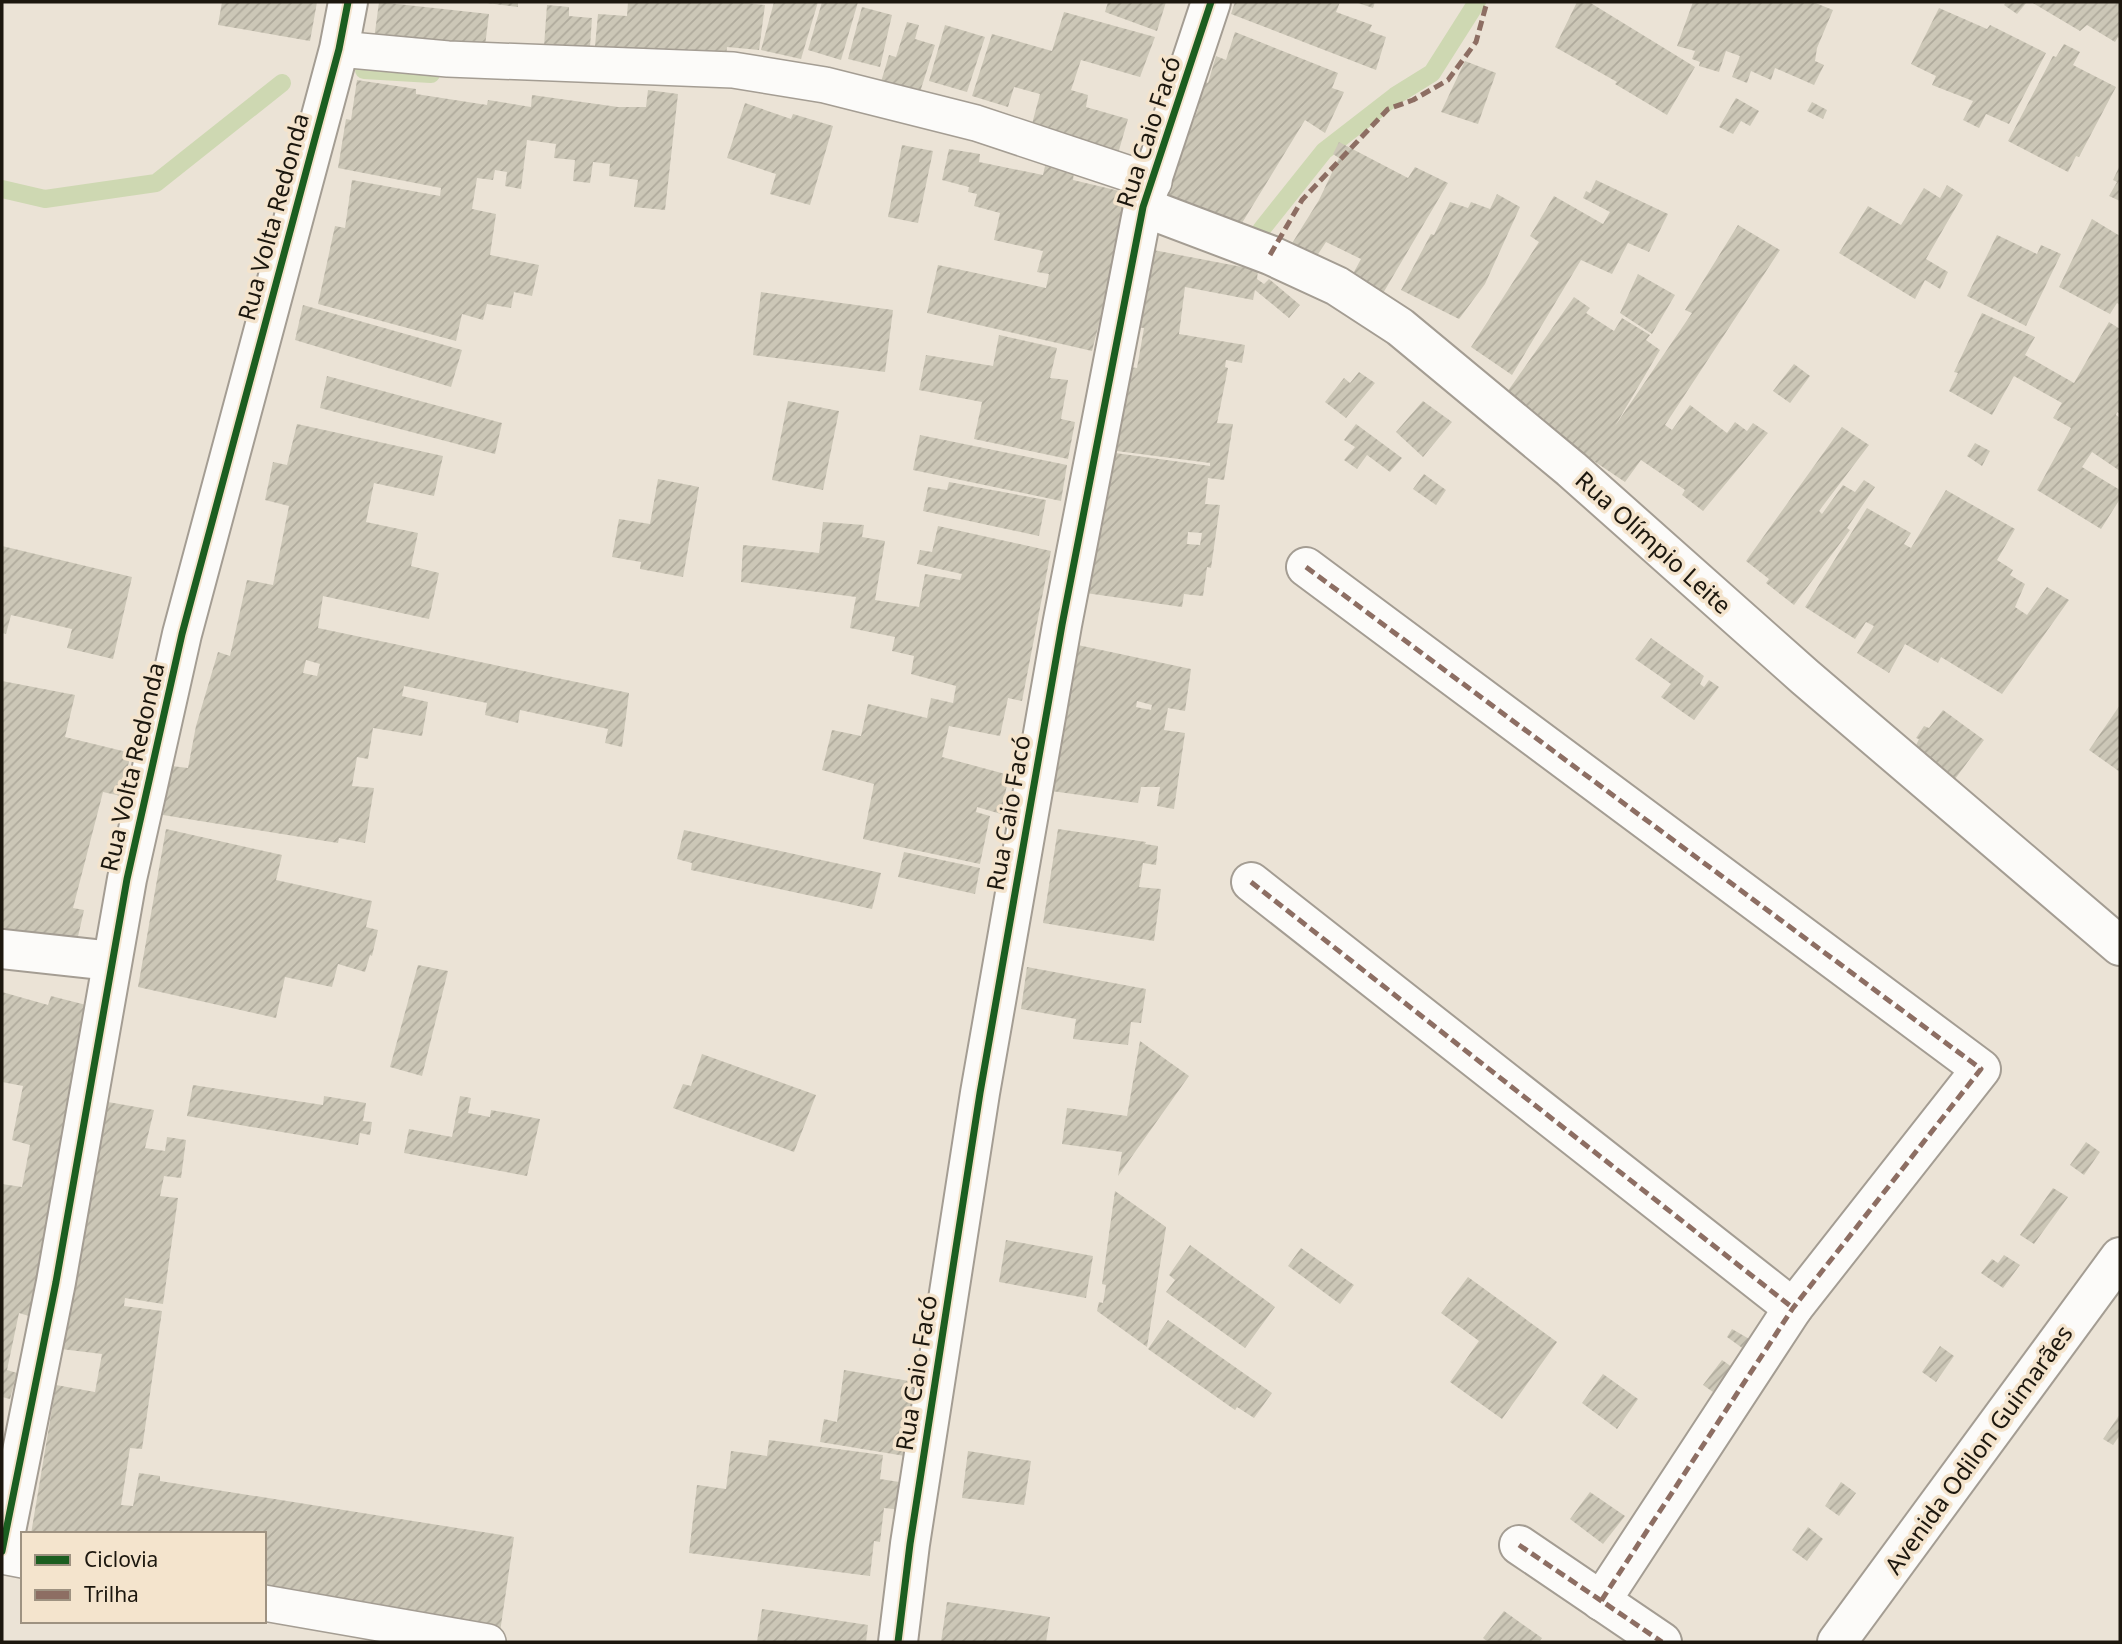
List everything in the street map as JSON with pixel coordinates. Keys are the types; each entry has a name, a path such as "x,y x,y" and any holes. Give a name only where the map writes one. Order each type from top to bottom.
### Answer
{"street":[{"name":"Rua Volta Redonda","path":"2,1550 56,1282 112,961 182,634 339,49 348,2"},
{"name":"Rua Caio Facó","path":"898,1642 914,1516 1015,882 1149,195 1211,2"},
{"name":"Rua Olímpio Leite","path":"1149,195 1337,286 1400,327 1571,469 1805,677 2120,946"},
{"path":"1306,567 1981,1069 1793,1308 1601,1601"},
{"path":"1251,882 1793,1308"},
{"path":"2,949 112,961"},
{"name":"Avenida Odilon Guimarães","path":"1838,1642 2120,1257"},
{"path":"1519,1545 1662,1642"}],"lane":[{"path":"339,49 448,59 733,69 825,85 976,123 1149,195"},
{"path":"2,1556 21,1560"},
{"path":"266,1603 488,1642"}],"building":[{"path":"222,2 317,2 310,41 218,25"},
{"path":"379,2 489,14 484,54 373,47"},
{"path":"479,2 518,2 518,7"},
{"path":"628,2 740,2 765,5 759,50 727,47 726,57 688,49 687,61 594,57 598,14 627,16"},
{"path":"774,2 818,2 801,59 761,50"},
{"path":"822,2 858,2 841,60 808,50"},
{"path":"1108,2 1166,2 1157,31 1105,12"},
{"path":"1235,2 1340,2 1336,12 1372,25 1369,31 1386,37 1376,70 1231,14"},
{"path":"1355,2 1375,2 1373,8"},
{"path":"1577,2 1589,2 1695,67 1667,115 1615,84 1617,82 1555,47"},
{"path":"1693,2 1813,2 1833,10 1817,48 1815,61 1824,65 1814,85 1775,68 1771,80 1751,71 1747,83 1732,77 1740,56 1726,51 1719,72 1699,66 1700,62 1692,59 1695,51 1677,46"},
{"path":"2006,2 2027,2 2017,14 2004,5"},
{"path":"2031,2 2120,2 2120,39 2118,37 2115,42 2087,25 2080,31"},
{"path":"547,5 569,7 569,16 592,18 590,47 565,45 564,60 543,60"},
{"path":"862,7 892,15 880,67 848,59"},
{"path":"1939,8 1987,29 1990,25 2046,53 2009,124 1986,114 1979,128 1963,120 1973,101 1932,85 1936,76 1911,64"},
{"path":"1064,12 1155,37 1140,77 1081,60 1071,90 1088,95 1086,107 1128,119 1115,164 1066,150 1070,136 1032,124 1040,94 1014,87 1008,107 972,96 992,34 1052,51"},
{"path":"907,22 919,25 915,39 935,45 920,92 881,82 889,55 896,57"},
{"path":"945,25 985,37 967,92 929,81"},
{"path":"1235,32 1338,73 1332,88 1344,92 1325,133 1305,120 1242,223 1229,232 1164,195 1198,109 1191,106 1200,79 1208,83 1216,56 1226,60"},
{"path":"2064,44 2080,52 2073,65 2116,87 2079,157 2076,156 2068,172 2008,141 2053,56 2056,57"},
{"path":"1465,61 1496,73 1478,124 1441,112"},
{"path":"357,80 416,89 416,94 487,105 488,100 531,107 532,95 618,107 646,107 648,90 678,94 665,210 634,207 638,180 609,176 610,164 593,162 590,183 573,181 575,160 554,158 556,144 527,140 521,189 505,186 507,172 495,170 493,180 477,178 472,209 496,214 490,255 539,265 532,296 514,292 511,308 487,304 483,320 462,314 456,341 318,304 335,226 345,228 352,180 440,196 441,188 338,168 346,119 351,120"},
{"path":"1736,98 1759,111 1750,126 1741,121 1733,134 1719,127"},
{"path":"1812,102 1827,110 1823,119 1807,111"},
{"path":"745,103 791,119 793,114 833,126 810,205 770,194 776,174 727,158"},
{"path":"1339,142 1408,178 1415,167 1448,183 1379,300 1348,283 1361,259 1326,242 1309,268 1286,253 1319,200 1339,158 1333,154"},
{"path":"902,145 933,151 918,223 888,217"},
{"path":"949,149 980,154 979,162 1043,175 1045,166 1074,172 1073,180 1132,194 1092,351 927,313 938,265 1046,288 1049,274 1037,272 1043,251 994,240 1000,213 974,206 977,194 968,192 969,187 942,180"},
{"path":"2120,165 2120,201 2109,196 2117,182 2113,180"},
{"path":"1596,180 1668,214 1649,252 1628,243 1612,274 1581,260 1512,375 1471,347 1539,242 1530,236 1554,196 1603,224 1610,212 1583,198 1586,191 1590,193"},
{"path":"1947,185 1963,195 1926,259 1948,272 1940,289 1925,280 1915,299 1839,253 1868,206 1901,225 1924,188 1940,198"},
{"path":"1497,194 1520,207 1485,284 1459,319 1401,290 1450,202 1468,208 1471,202 1490,209"},
{"path":"2092,219 2120,236 2120,305 2117,303 2110,314 2059,287"},
{"path":"1738,225 1780,250 1665,425 1672,430 1690,405 1727,433 1735,422 1747,431 1753,423 1768,433 1703,511 1682,495 1685,490 1641,460 1625,482 1549,431 1552,427 1505,395 1574,297 1590,308 1586,313 1614,331 1622,318 1650,335 1646,340 1660,350 1615,426 1692,313 1685,310"},
{"path":"1997,235 2037,254 2041,245 2061,254 2026,326 1967,296"},
{"path":"1148,249 1258,270 1257,279 1264,284 1269,279 1300,305 1289,318 1255,290 1253,300 1185,287 1179,334 1245,345 1242,363 1226,360 1225,367 1228,368 1217,423 1233,424 1224,480 1208,478 1205,504 1220,505 1211,568 1207,567 1203,596 1184,594 1182,607 1086,593 1108,452 1210,466 1210,463 1109,450 1122,366 1137,368 1144,328 1136,327","holes":["1188,532 1202,533 1200,545 1187,544"]},
{"path":"1638,274 1675,295 1652,334 1620,313"},
{"path":"761,292 893,310 885,372 753,355"},
{"path":"303,305 462,350 451,387 295,340"},
{"path":"1982,313 2035,337 2025,355 2074,383 2109,322 2120,329 2120,414 2117,412 2116,415 2120,418 2120,471 2092,452 2082,467 2120,490 2120,499 2101,529 2037,490 2071,428 2053,418 2062,403 2014,376 1992,415 1949,391 1958,373 1954,372"},
{"path":"999,335 1057,348 1050,378 1068,380 1061,419 1075,422 1068,459 974,439 982,402 919,390 926,355 993,366"},
{"path":"1794,364 1810,376 1790,403 1773,391"},
{"path":"1359,372 1375,383 1346,418 1325,402 1344,378 1350,383"},
{"path":"327,376 502,423 495,454 320,408"},
{"path":"788,401 839,411 823,490 772,480"},
{"path":"1423,401 1452,422 1423,457 1396,432"},
{"path":"297,424 443,456 434,496 374,483 366,522 418,533 411,566 439,573 429,619 323,596 318,628 629,693 622,747 605,743 608,729 520,710 518,723 485,715 487,703 404,686 402,696 428,702 422,736 373,728 368,759 357,757 352,786 374,788 365,843 339,838 338,843 163,815 172,766 188,768 196,726 218,652 230,656 247,580 273,585 289,506 265,500 273,462 287,465","holes":["306,660 320,664 317,676 303,673"]},
{"path":"1356,424 1402,458 1390,472 1367,455 1357,469 1344,460 1355,447 1344,440"},
{"path":"1842,427 1869,445 1819,511 1822,514 1843,485 1855,492 1864,480 1875,487 1847,528 1850,530 1794,605 1766,583 1769,579 1746,561"},
{"path":"920,435 1067,465 1061,501 913,470"},
{"path":"1975,443 1990,451 1982,466 1967,456"},
{"path":"1424,474 1446,490 1436,505 1413,489"},
{"path":"658,479 699,487 683,577 640,569 641,562 612,557 619,519 650,524"},
{"path":"949,482 1046,500 1039,536 923,511 928,487 947,490"},
{"path":"1946,490 2015,529 1997,560 2013,570 2010,575 2025,584 2015,607 2027,615 2047,587 2069,600 2002,694 1941,657 1938,663 1905,644 1889,673 1857,653 1874,626 1866,622 1855,639 1805,607 1867,508 1911,533 1904,544 1911,548"},
{"path":"823,522 864,525 862,537 885,541 875,600 919,607 925,574 960,580 962,574 917,564 920,550 932,552 938,526 1051,551 1022,701 1008,698 1000,736 949,726 942,757 1009,775 1001,814 977,807 976,812 990,816 980,864 863,839 874,784 822,770 832,730 861,736 868,704 927,718 931,698 953,703 956,686 911,674 914,656 892,651 895,637 850,628 856,597 741,582 743,545 819,553"},
{"path":"2,546 132,577 113,659 67,648 72,629 11,615 6,634 2,633"},
{"path":"1651,638 1704,676 1700,684 1704,687 1709,680 1719,687 1694,720 1661,697 1671,684 1635,659"},
{"path":"1073,644 1191,669 1185,711 1168,708 1164,730 1185,733 1174,809 1157,806 1160,787 1141,787 1138,803 1044,790","holes":["1137,701 1152,705 1151,710 1136,707"]},
{"path":"2,681 75,695 65,737 131,753 121,796 103,792 73,908 84,910 77,941 2,942"},
{"path":"2120,705 2120,772 2089,750"},
{"path":"1943,710 1984,740 1952,783 1912,754 1919,739 1916,738 1924,726 1929,728"},
{"path":"166,829 282,855 276,880 372,901 366,927 378,930 365,972 338,964 332,987 285,977 276,1018 138,987"},
{"path":"1058,829 1158,846 1156,865 1143,863 1139,887 1161,889 1154,941 1043,923"},
{"path":"684,830 881,873 872,909 691,870 692,863 677,859"},
{"path":"904,852 980,868 975,894 898,877"},
{"path":"418,965 448,971 422,1076 390,1067"},
{"path":"1027,967 1146,989 1141,1023 1131,1022 1128,1045 1073,1039 1076,1019 1021,1009"},
{"path":"2,992 48,1005 51,996 94,1007 29,1316 19,1313 7,1370 17,1373 10,1399 2,1397 2,1184 22,1187 30,1145 12,1140 23,1086 2,1082"},
{"path":"1140,1041 1189,1076 1118,1176 1122,1152 1062,1144 1067,1108 1127,1116"},
{"path":"702,1054 816,1095 794,1152 673,1108 683,1084 691,1086"},
{"path":"193,1085 323,1105 324,1096 366,1103 363,1121 372,1122 370,1135 360,1133 358,1145 187,1116"},
{"path":"460,1096 471,1098 468,1113 490,1117 491,1110 540,1119 527,1176 404,1153 409,1129 452,1137"},
{"path":"102,1101 154,1110 145,1148 165,1151 167,1137 186,1140 181,1178 164,1176 160,1196 178,1198 163,1304 125,1298 124,1306 162,1311 142,1449 130,1448 121,1505 133,1506 139,1473 160,1476 160,1481 514,1537 500,1632 266,1593 266,1532 31,1532 56,1385 95,1392 102,1354 61,1349"},
{"path":"2086,1142 2100,1152 2084,1175 2070,1165"},
{"path":"2053,1188 2068,1197 2034,1244 2020,1235"},
{"path":"1115,1191 1166,1227 1147,1347 1097,1311 1099,1302 1103,1303 1106,1285 1102,1284"},
{"path":"1006,1240 1093,1256 1086,1298 999,1282"},
{"path":"1190,1245 1275,1307 1245,1348 1166,1292 1175,1280 1169,1275"},
{"path":"1301,1248 1354,1285 1340,1304 1288,1266"},
{"path":"2004,1255 2020,1265 2003,1288 1981,1273 1992,1259 1998,1263"},
{"path":"1468,1277 1557,1342 1502,1419 1450,1382 1479,1341 1441,1313"},
{"path":"1168,1320 1272,1393 1254,1418 1237,1407 1235,1410 1148,1349"},
{"path":"1732,1329 1751,1340 1745,1350 1727,1337"},
{"path":"1940,1346 1954,1356 1936,1382 1922,1372"},
{"path":"1722,1360 1732,1367 1713,1392 1703,1385"},
{"path":"844,1370 921,1383 911,1457 820,1442 824,1419 837,1422"},
{"path":"1603,1374 1638,1399 1617,1429 1582,1403"},
{"path":"2120,1414 2120,1435 2113,1445 2103,1439"},
{"path":"769,1440 883,1455 880,1479 906,1483 902,1510 884,1508 880,1542 874,1541 870,1576 689,1553 697,1485 726,1489 731,1451 767,1456"},
{"path":"968,1451 1031,1461 1024,1505 962,1498"},
{"path":"1841,1482 1856,1493 1839,1516 1825,1506"},
{"path":"1590,1492 1625,1516 1603,1544 1570,1519"},
{"path":"1808,1527 1823,1539 1807,1561 1792,1550"},
{"path":"947,1602 1050,1617 1046,1642 941,1642"},
{"path":"762,1609 868,1625 866,1642 757,1642"},
{"path":"1504,1611 1542,1638 1539,1642 1488,1642 1483,1638"}],"waterway":[{"path":"1261,230 1324,151 1395,96 1432,73 1477,2"},
{"path":"364,70 431,74"},
{"path":"2,189 45,199 156,183 282,83"}],"marked path":[{"path":"1270,255 1302,200 1388,109 1413,100 1448,80 1476,42 1487,2"},
{"path":"1306,567 1981,1069 1793,1308 1601,1601"},
{"path":"1251,882 1793,1308"},
{"path":"1519,1545 1662,1642"}],"cycle path":[{"path":"2,1551 56,1282 127,879 182,634 339,49 348,2"},
{"path":"898,1642 910,1544 980,1093 1062,625 1143,207 1211,2"}]}
